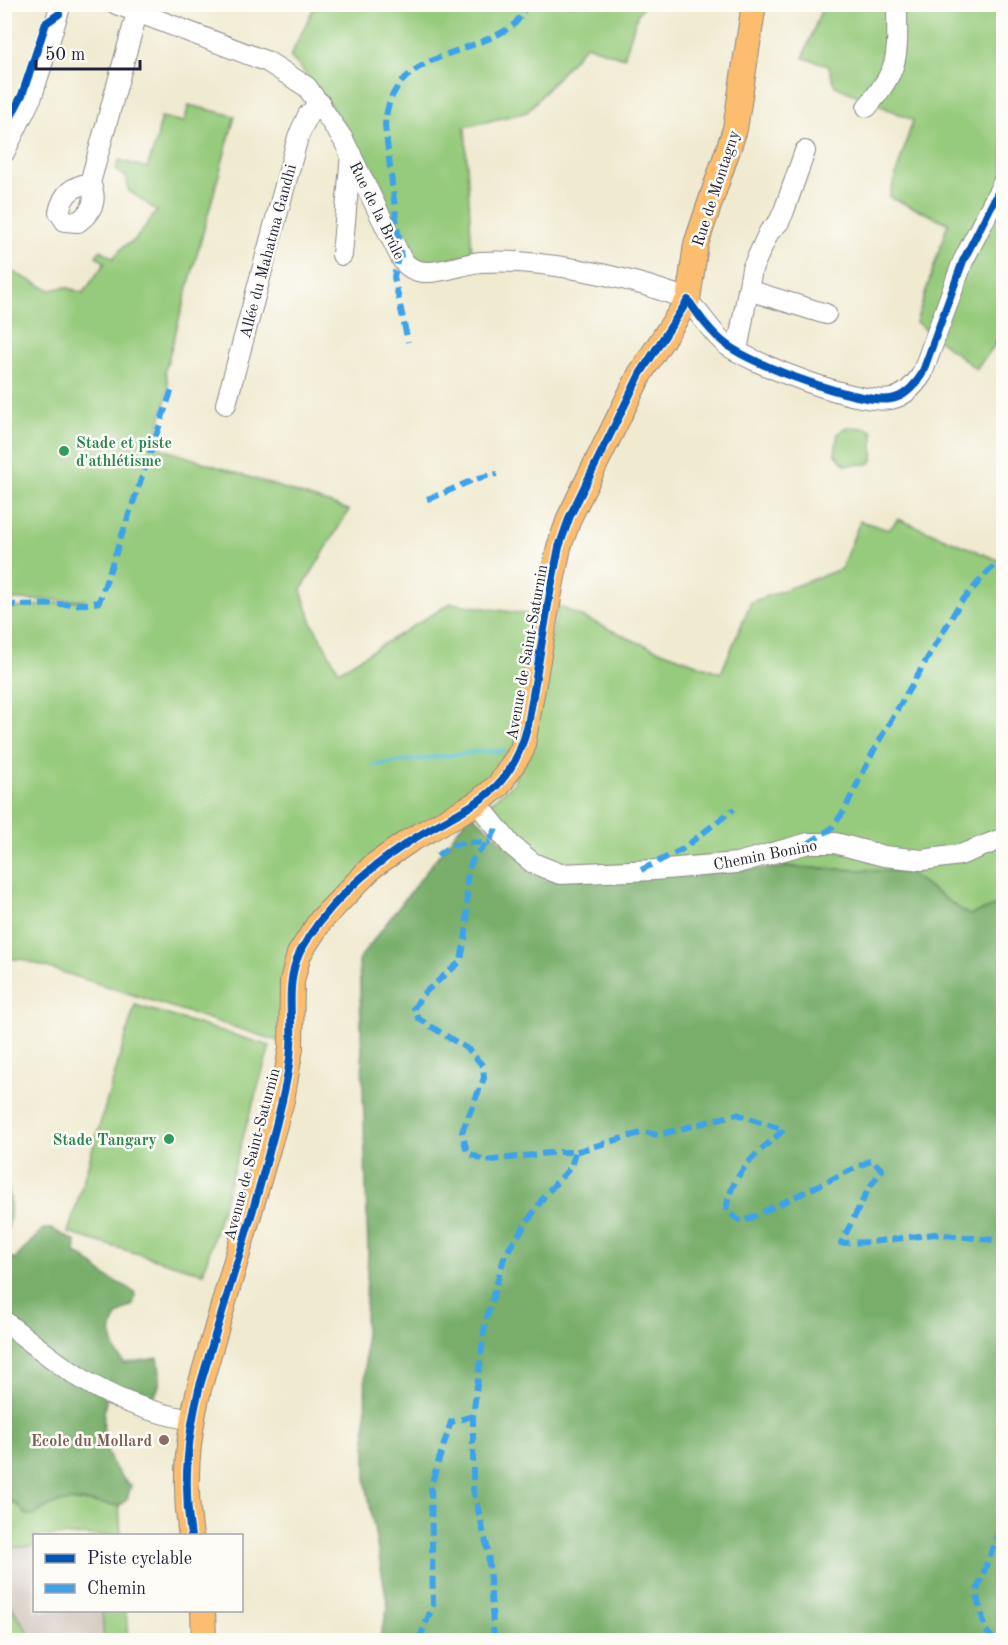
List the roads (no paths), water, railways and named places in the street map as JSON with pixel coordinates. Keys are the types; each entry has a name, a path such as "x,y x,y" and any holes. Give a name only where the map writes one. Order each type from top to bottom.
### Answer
{"main road":[{"name":"Rue de Montagny","path":"688,300 696,244 735,129 754,4"},
{"name":"Avenue de Saint-Saturnin","path":"191,1534 186,1501 188,1438 282,1100 291,1048 292,981 299,954 321,920 373,866 409,841 477,803 499,785 522,750 559,547 570,516 640,374 688,300"},
{"path":"204,1612 204,1641"}],"street":[{"path":"4,153 32,96 61,4"},
{"name":"Rue de la Brûle","path":"116,4 140,9 268,62 294,76 307,87 320,103 351,154 405,265 415,271 428,273 477,263 509,261 610,277 688,300"},
{"path":"867,107 885,85 897,62 897,4"},
{"path":"90,183 140,9"},
{"name":"Allée du Mahatma Gandhi","path":"226,404 298,137 308,115 320,103"},
{"path":"737,351 752,269 769,232 779,222 784,211 805,151"},
{"path":"342,255 351,154"},
{"path":"688,300 712,332 737,351 822,387 876,399 891,399 904,393 915,384 921,374 963,261 1004,181"},
{"path":"748,290 826,315"},
{"name":"Chemin Bonino","path":"477,803 496,829 511,844 533,862 560,874 654,870 737,862 809,843 836,843 884,856 922,860 960,855 1004,838"},
{"path":"4,1321 75,1377 90,1386 157,1414 192,1420"}],"waterway":[{"path":"373,765 503,751"}],"place":[{"name":"Stade et piste d'athlétisme","path":"64,451"},
{"name":"Stade Tangary","path":"169,1139"},
{"name":"Ecole du Mollard","path":"164,1440"}]}
